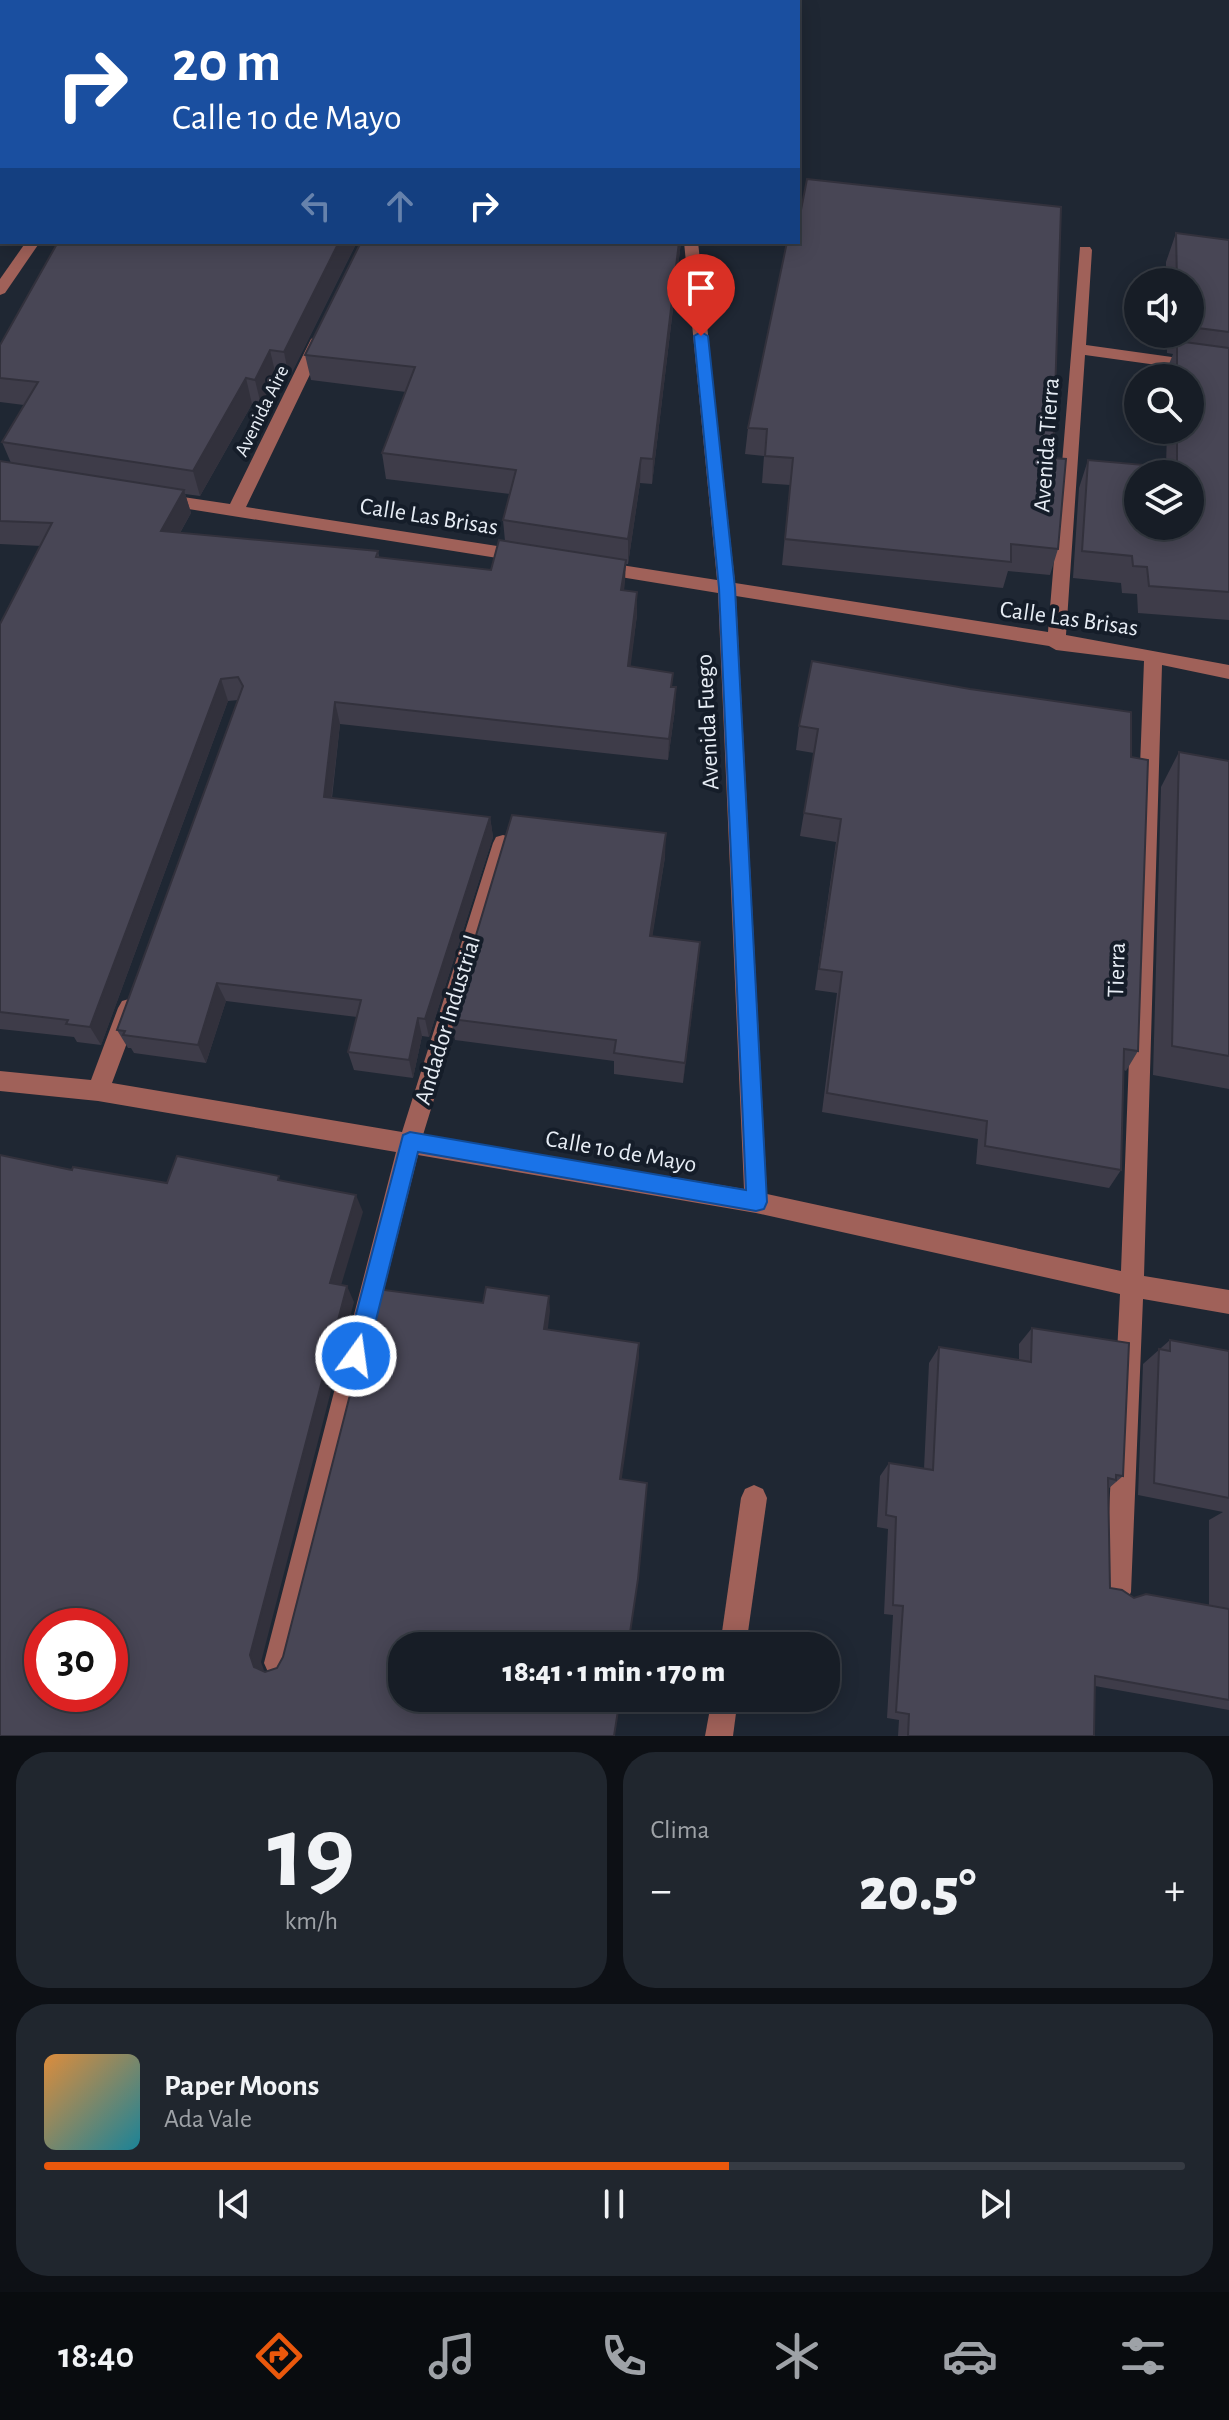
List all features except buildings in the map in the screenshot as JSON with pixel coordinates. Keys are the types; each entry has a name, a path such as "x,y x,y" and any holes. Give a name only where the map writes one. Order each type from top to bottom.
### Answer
{"street":[{"path":"0,290 32,244"},
{"name":"Avenida Fuego","path":"691,244 727,588 756,1202"},
{"name":"Avenida Tierra","path":"1056,643 1085,250"},
{"name":"Avenida Aire","path":"235,511 325,327"},
{"path":"1078,349 1229,370"},
{"name":"Calle Las Brisas","path":"141,496 543,559"},
{"name":"Calle Las Brisas","path":"589,566 1056,643 1153,656 1229,672"},
{"name":"Tierra","path":"1118,1592 1132,1285 1153,656"},
{"name":"Andador Industrial","path":"277,1663 410,1142 503,843"},
{"path":"98,1091 136,988"},
{"name":"Calle 1o de Mayo","path":"0,1081 98,1091 756,1202 1132,1285 1229,1302"},
{"path":"735,1632 754,1498"},
{"path":"719,1736 723,1712"}],"route":[{"path":"356,1356 410,1142 756,1202 727,588 701,336"}]}
